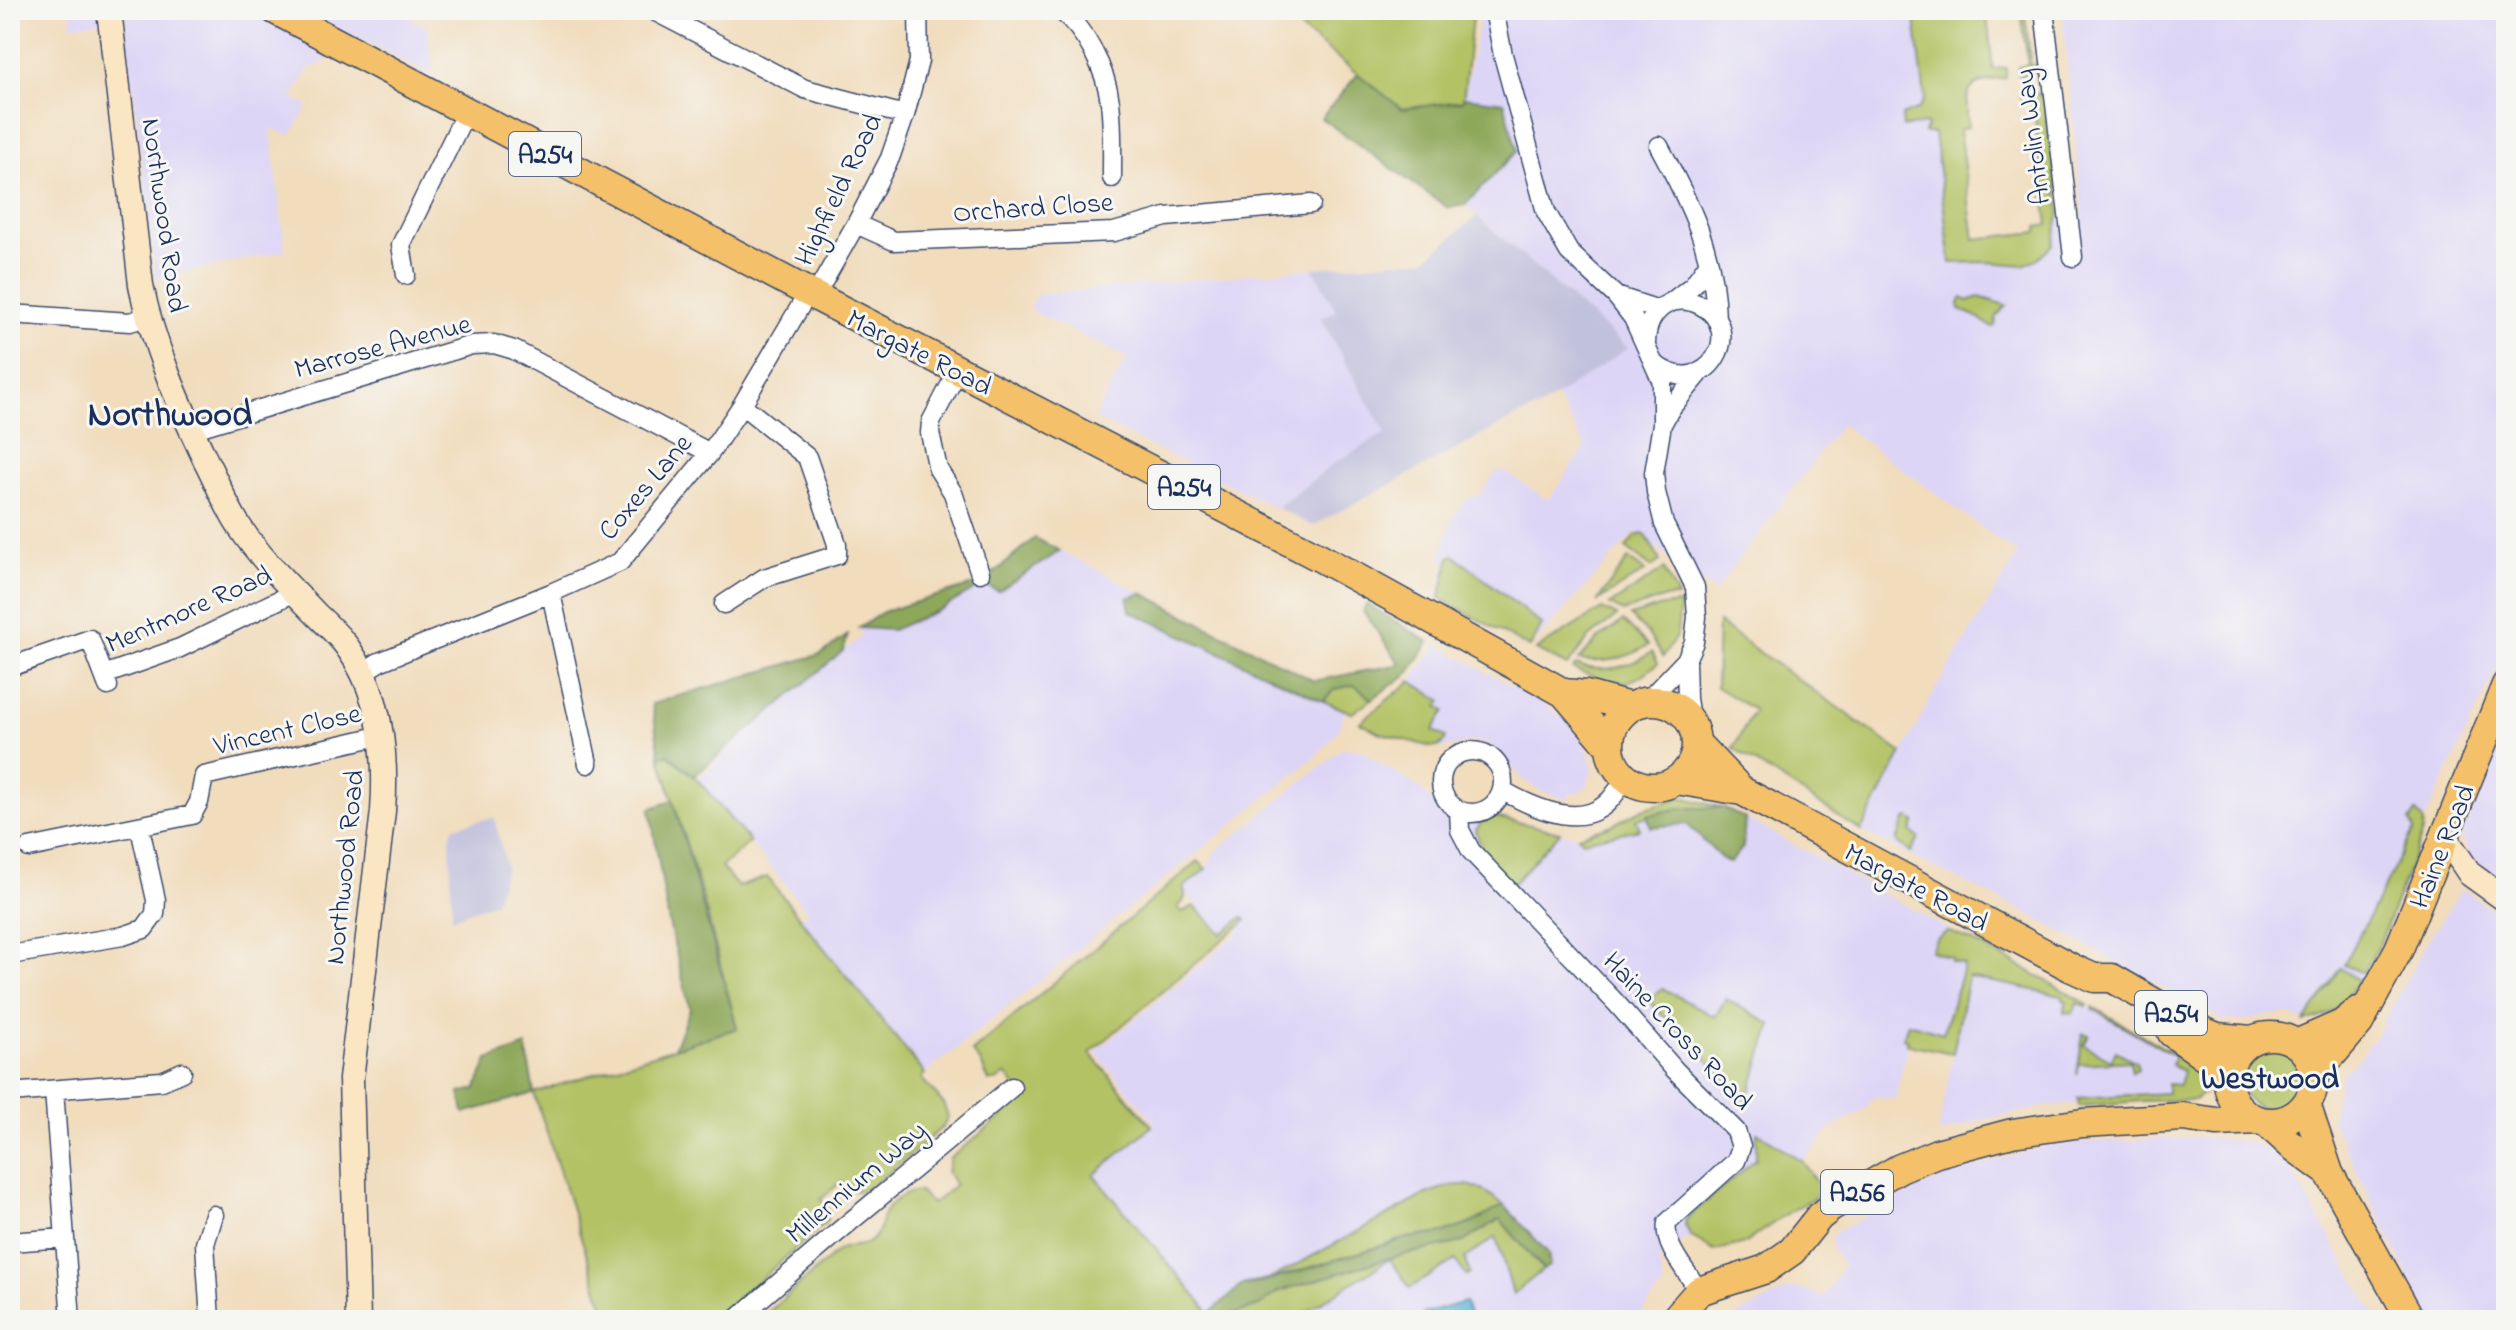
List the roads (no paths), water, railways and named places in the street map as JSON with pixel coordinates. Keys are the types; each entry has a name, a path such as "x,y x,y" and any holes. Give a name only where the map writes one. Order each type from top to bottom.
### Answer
{"main road":[{"name":"Margate Road","path":"275,10 811,294 1319,557 1564,693 1610,747 1615,764 1626,778 1652,787 1676,780 1742,791 2019,942 2094,978 2115,999 2189,1042 2228,1081"},
{"name":"Haine Road","path":"2314,1076 2347,1039 2399,949 2506,685"},
{"name":"Margate Road","path":"1564,693 1639,704 1670,704 1682,712 1694,733 1742,791"},
{"path":"1610,747 1612,730 1618,719 1639,704"},
{"path":"1676,780 1694,758 1694,733"},
{"name":"Margate Road","path":"2094,978 2112,978 2217,1037 2252,1040"},
{"name":"Haine Road","path":"2296,1044 2342,1024 2368,1004"},
{"path":"2195,1117 2228,1081 2233,1058 2252,1040 2274,1036 2296,1044 2311,1064 2314,1076 2306,1104 2289,1118 2262,1121"},
{"path":"2228,1081 2240,1110 2262,1121 2329,1173"},
{"path":"2306,1104 2329,1173 2411,1320"},
{"name":"A256","path":"1699,1291 1766,1269 1792,1251 1819,1217 1832,1207 1900,1168 1937,1153 2012,1133 2126,1119 2195,1117 2217,1122 2262,1121"},
{"path":"1674,1320 1699,1291"}],"street":[{"name":"Northwood Road","path":"109,10 147,317 191,430 237,523 258,552 347,646 363,672 383,735 386,775 383,811 351,1079 358,1320"},
{"path":"652,10 805,89 905,115"},
{"name":"Highfield Road","path":"811,294 856,224 890,158 919,61 918,10"},
{"path":"1060,10 1073,20 1098,63 1110,101 1112,178"},
{"path":"1494,10 1503,55 1546,212 1569,252 1616,296 1633,318 1662,382 1662,424 1654,473 1659,510 1695,587 1698,604 1694,642 1686,660 1639,704"},
{"name":"Antolin Way","path":"2044,10 2073,257"},
{"path":"406,275 401,245 466,112"},
{"path":"1659,146 1705,240 1708,264 1716,283 1716,319"},
{"name":"Orchard Close","path":"856,224 894,241 1098,233 1114,232 1166,217 1311,204"},
{"path":"1646,344 1646,332 1651,320 1664,306 1693,285 1708,264"},
{"name":"Coxes Lane","path":"363,672 379,662 620,562 710,453 811,294"},
{"path":"1616,296 1664,306 1683,301 1696,303 1716,319 1721,331 1719,353 1713,363 1700,373 1662,424"},
{"path":"10,314 83,321 130,322 147,317"},
{"name":"Marrose Avenue","path":"191,430 472,345 494,344 514,350 710,453"},
{"path":"1656,365 1677,376 1700,373"},
{"path":"958,370 931,422 930,433 938,469 953,493 978,548 980,573"},
{"path":"724,604 764,578 837,555 837,544 807,457 742,405"},
{"name":"Mentmore Road","path":"10,667 90,639 106,680 295,592"},
{"path":"551,593 588,764"},
{"path":"1686,660 1687,699 1694,733"},
{"name":"Vincent Close","path":"29,848 140,828 192,815 199,802 204,776 383,735"},
{"path":"1478,752 1488,756 1501,772 1502,790 1498,799 1485,811 1459,811 1446,801 1440,786 1443,770 1458,754 1478,752"},
{"path":"1502,790 1544,809 1572,816 1584,815 1604,805 1626,778"},
{"name":"Haine Cross Road","path":"1459,811 1460,830 1471,851 1736,1131 1741,1147 1736,1161 1667,1223 1665,1233 1669,1243 1699,1291"},
{"path":"10,955 123,936 144,929 155,914 156,900 140,828"},
{"path":"2445,837 2470,874 2506,900"},
{"path":"2433,870 2470,874"},
{"path":"10,1093 162,1081 182,1072"},
{"name":"Millennium Way","path":"736,1320 1012,1087"},
{"path":"54,1090 71,1320"},
{"path":"210,1320 205,1244 214,1215"},
{"path":"10,1242 64,1238"}],"water":[{"path":"1465,1302 1471,1319 1424,1320 1423,1314"}],"district":[{"name":"Northwood","path":"170,412"},
{"name":"Westwood","path":"2270,1077"}]}
